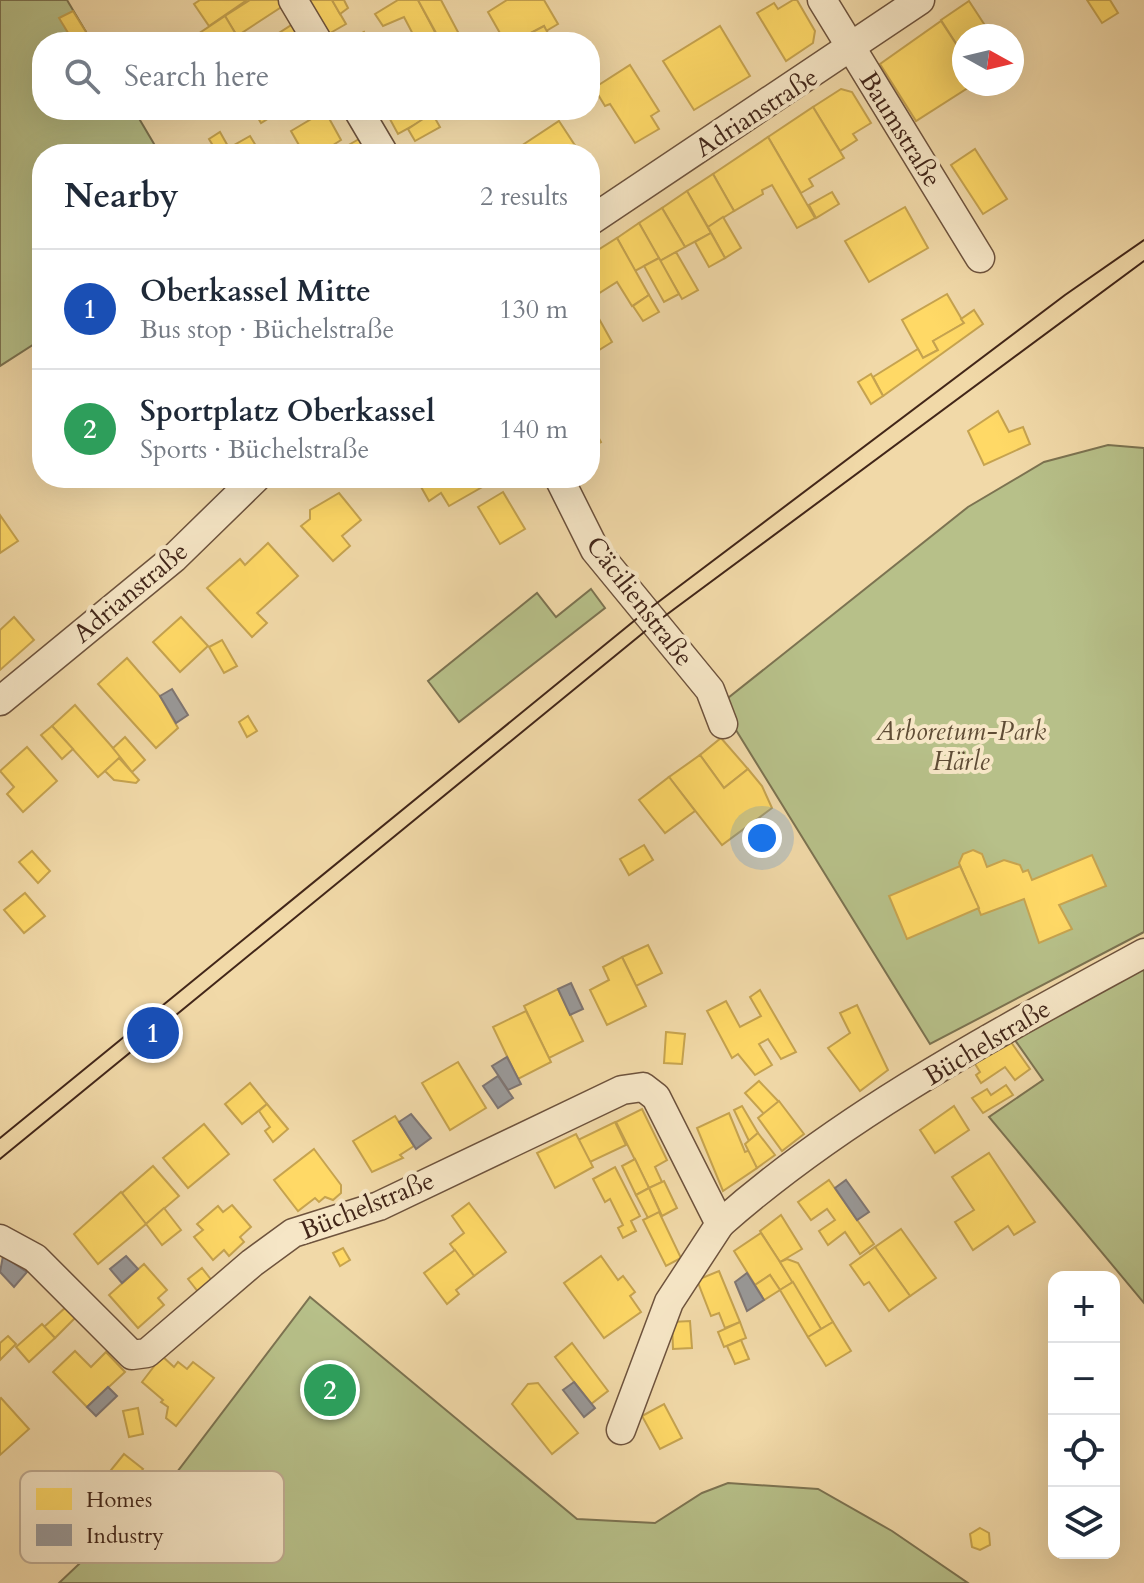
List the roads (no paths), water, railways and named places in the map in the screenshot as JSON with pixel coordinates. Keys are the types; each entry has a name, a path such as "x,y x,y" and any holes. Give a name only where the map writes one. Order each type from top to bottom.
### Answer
{"street":[{"path":"293,0 312,32"},
{"name":"Baumstraße","path":"822,0 980,258"},
{"name":"Adrianstraße","path":"600,214 852,49 920,0"},
{"path":"364,120 378,144"},
{"name":"Adrianstraße","path":"0,701 174,558 246,488"},
{"name":"Cäcilienstraße","path":"564,488 595,550 710,690 723,724"},
{"name":"Büchelstraße","path":"621,1430 669,1302 720,1224 775,1175 936,1071 990,1037 1144,953"},
{"name":"Büchelstraße","path":"0,1239 35,1258 132,1355 147,1353 252,1263 293,1233 379,1206 622,1090 643,1087 656,1097 720,1224"}],"tram line":[{"path":"0,1138 645,612 1065,295 1144,240"},
{"path":"0,1159 654,624 1144,261"}],"place":[{"name":"Oberkassel Mitte","path":"153,1033"},
{"name":"Sportplatz Oberkassel","path":"330,1390"}],"park label":[{"name":"Arboretum-Park Härle","path":"961,746"}]}
